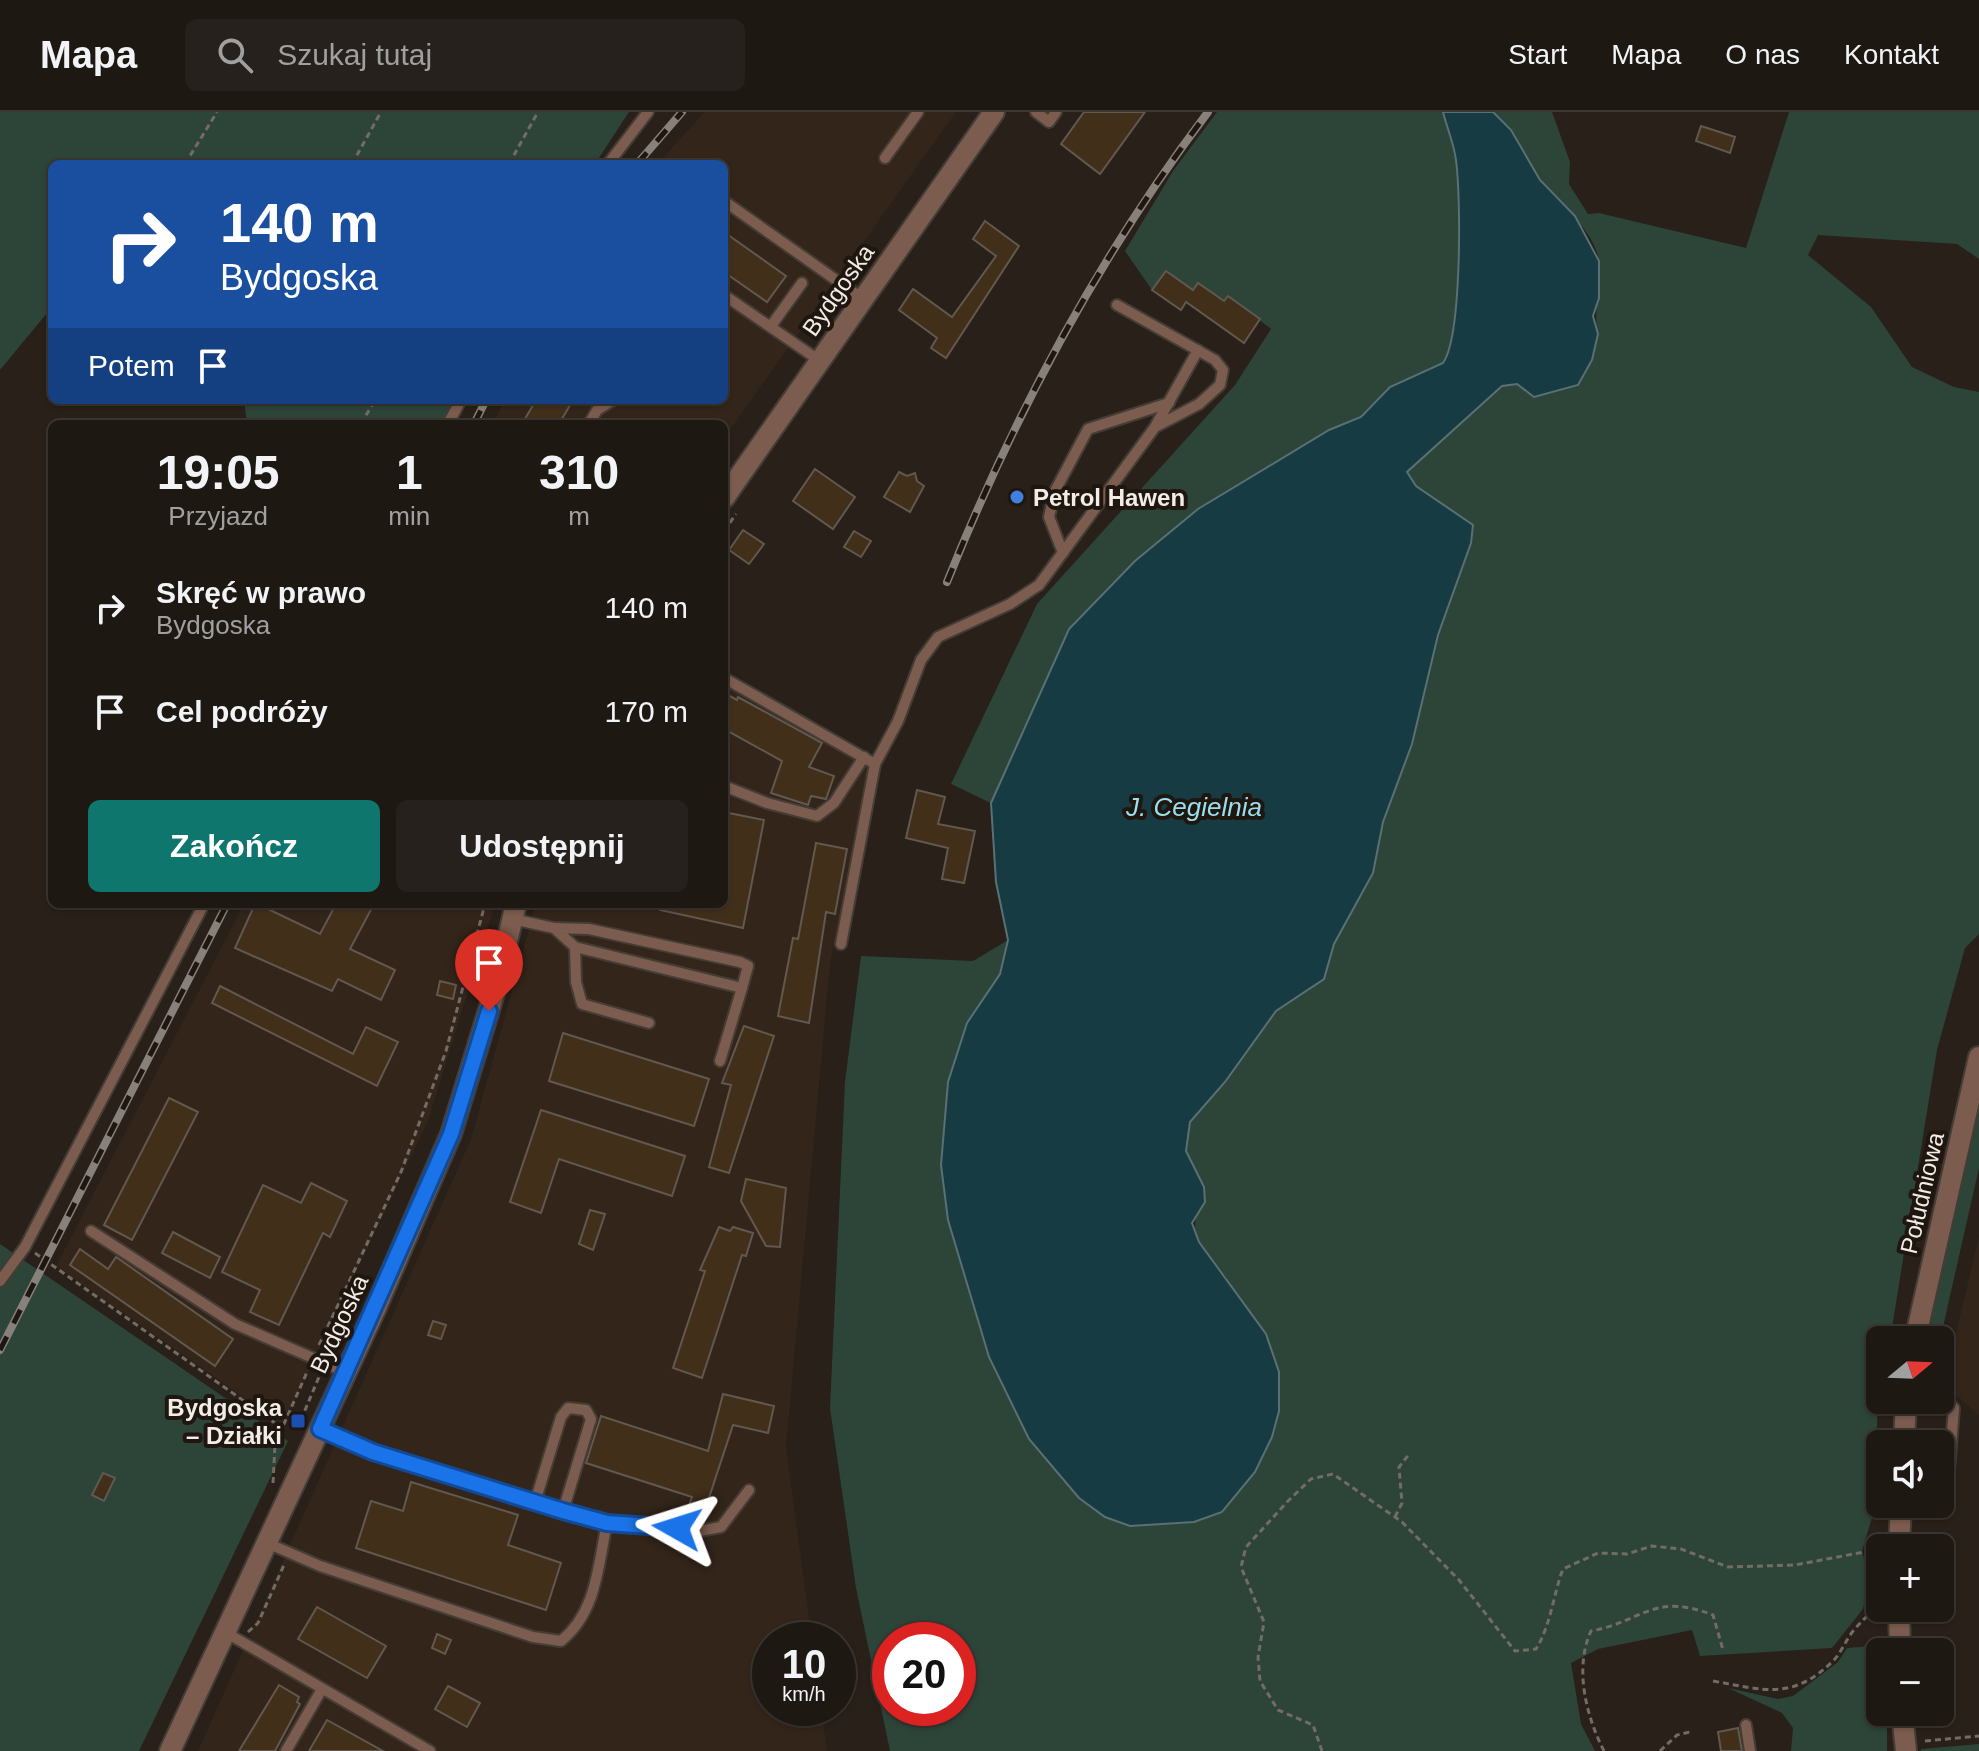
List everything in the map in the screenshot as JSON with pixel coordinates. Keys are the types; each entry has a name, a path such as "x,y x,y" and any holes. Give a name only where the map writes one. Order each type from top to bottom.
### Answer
{"street":[{"name":"Bydgoska","path":"728,492 994,112"},
{"name":"Bydgoska","path":"170,1751 320,1429 451,1134 496,987 514,912"},
{"name":"Południowa","path":"1918,1326 1979,1057"},
{"path":"1903,1726 1905,1747"}],"lane":[{"path":"611,160 648,112"},
{"path":"885,158 918,112"},
{"path":"1036,112 1049,122 1056,112"},
{"path":"728,204 863,299"},
{"path":"771,326 802,283"},
{"path":"728,298 820,361"},
{"path":"1117,305 1215,360 1223,370 1220,385 1199,404 1155,427"},
{"path":"841,944 875,764 898,721 921,660 938,637 1010,604 1039,585 1155,427 1198,350"},
{"path":"1063,553 1049,517 1055,491 1088,429 1169,403"},
{"path":"591,420 597,410 607,404"},
{"path":"728,680 875,764"},
{"path":"728,788 767,803 817,816 834,803 864,757"},
{"path":"0,1281 25,1247 202,908"},
{"path":"514,912 554,928 589,929 748,966 720,1061"},
{"path":"554,928 575,947 742,988"},
{"path":"575,947 576,982 582,1004 649,1023"},
{"path":"91,1231 235,1324 345,1372"},
{"path":"535,1502 561,1417 568,1408 576,1406 586,1410 591,1419 563,1511"},
{"path":"320,1429 373,1452 607,1523 699,1531 721,1527 749,1490"},
{"path":"267,1543 320,1566 533,1637 561,1641 577,1628 589,1608 607,1523"},
{"path":"225,1632 430,1751"},
{"path":"286,1751 322,1689"},
{"path":"1746,1725 1750,1751"}],"path":[{"path":"187,160 217,112"},
{"path":"354,160 381,112"},
{"path":"511,160 538,112"},
{"path":"272,1491 275,1444 401,1172 446,1051 484,908"},
{"path":"25,1247 282,1428"},
{"path":"1395,1517 1402,1503 1399,1467 1410,1453"},
{"path":"1322,1751 1313,1725 1278,1710 1260,1681 1258,1657 1264,1622 1241,1567 1246,1547 1311,1479 1333,1474 1395,1517 1459,1580 1515,1651 1536,1649 1544,1637 1553,1594 1563,1569 1598,1553 1627,1554 1652,1546 1681,1549 1728,1567 1795,1565 1866,1552"},
{"path":"1604,1751 1594,1733 1584,1692 1584,1647 1591,1631 1616,1624 1652,1607 1677,1605 1713,1615 1723,1650"},
{"path":"1713,1681 1781,1692 1801,1684 1835,1660 1853,1630 1866,1618"},
{"path":"1660,1751 1677,1735 1690,1732"},
{"path":"1905,1747 1979,1736"}],"shaded area":[{"path":"705,112 956,112 728,432 728,420 495,420 503,404 728,404 728,160 661,160"},
{"path":"728,688 868,765 830,964 786,1447 810,1622 752,1622 752,1726 824,1726 827,1751 198,1751 471,1139 535,908 728,908"},
{"path":"242,908 494,908 428,1121 283,1425 56,1266"},
{"path":"1979,1236 1979,1415 1954,1394 1954,1342"}],"green space":[{"path":"0,112 629,112 598,160 48,160 48,312 0,370"},
{"path":"1217,112 1443,112 1455,154 1459,204 1459,265 1450,348 1443,363 1390,387 1361,417 1329,430 1198,509 1135,561 1069,629 991,803 951,784 1037,604 1235,385 1271,329 1228,296 1224,301 1198,283 1193,290 1166,271 1152,290 1125,251 1173,171"},
{"path":"1493,112 1552,112 1570,162 1569,184 1588,214 1599,213 1746,248 1789,112 1979,112 1979,259 1957,244 1818,235 1808,255 1871,307 1912,367 1954,387 1979,392 1979,934 1965,948 1937,1050 1892,1326 1866,1326 1866,1414 1877,1414 1877,1430 1866,1430 1866,1518 1872,1518 1862,1551 1866,1567 1863,1609 1832,1648 1700,1656 1692,1630 1598,1649 1571,1663 1581,1724 1595,1751 890,1751 885,1726 976,1726 976,1622 872,1622 872,1665 856,1588 830,1408 845,1082 861,956 973,961 1008,940 1000,974 967,1023 948,1082 941,1165 948,1220 989,1357 1029,1439 1227,1278 1197,1237 1196,1217 1204,1187 1186,1151 1189,1122 1225,1082 1276,1011 1324,979 1334,944 1373,873 1383,822 1412,744 1438,635 1471,543 1473,525 1416,486 1407,472 1502,386 1517,384 1598,334 1596,316 1600,271 1595,248 1582,226 1546,187"},
{"path":"244,404 456,404 448,420 246,420"},
{"path":"1979,1102 1979,1168 1943,1326 1926,1326"},
{"path":"0,1244 288,1441 139,1751 0,1751"},
{"path":"1866,1647 1866,1726 1887,1726 1887,1751 1791,1751 1793,1728 1782,1713 1728,1688 1778,1699 1793,1696 1838,1662 1847,1648"},
{"path":"1979,1744 1979,1751 1921,1751 1921,1749"}],"water":[{"name":"J. Cegielnia","path":"1443,112 1493,112 1511,130 1540,180 1575,216 1599,261 1599,298 1593,316 1598,334 1592,360 1578,385 1534,397 1517,384 1502,386 1407,472 1416,486 1473,525 1471,543 1438,635 1412,744 1383,822 1373,873 1334,944 1324,979 1276,1011 1225,1082 1190,1122 1186,1151 1204,1187 1205,1202 1192,1223 1199,1242 1266,1334 1279,1372 1279,1411 1272,1437 1255,1472 1222,1512 1194,1522 1130,1526 1105,1517 1079,1498 1029,1439 989,1357 948,1220 941,1165 948,1082 967,1023 1000,974 1008,940 996,882 991,803 1069,629 1135,561 1198,509 1329,430 1361,417 1390,387 1443,363 1454,325 1457,297 1459,204 1456,160"}],"building":[{"path":"1084,112 1145,112 1100,174 1061,144"},
{"path":"1701,126 1735,137 1730,153 1696,141"},
{"path":"985,221 1019,246 946,358 931,348 937,338 899,310 913,289 952,317 996,256 973,239"},
{"path":"728,235 786,276 767,302 728,275"},
{"path":"1166,271 1193,290 1198,283 1224,301 1228,296 1260,319 1244,343 1186,302 1181,310 1152,290"},
{"path":"534,404 571,404 561,420 524,420"},
{"path":"815,469 855,497 833,529 793,501"},
{"path":"899,472 907,476 915,473 917,481 924,486 910,512 884,497"},
{"path":"743,530 764,544 749,564 729,550"},
{"path":"854,531 871,541 861,557 844,547"},
{"path":"728,695 737,700 738,697 822,743 809,767 834,776 826,799 811,796 808,805 771,793 782,761 728,731"},
{"path":"917,790 945,797 938,824 975,831 964,883 942,879 948,848 906,838"},
{"path":"728,813 764,820 743,928 660,910 728,908"},
{"path":"816,843 847,849 835,914 826,912 809,1023 778,1016 793,938 798,939"},
{"path":"253,908 271,908 320,934 334,908 372,908 350,949 395,970 381,1000 338,979 332,991 235,948"},
{"path":"440,981 456,985 453,999 437,995"},
{"path":"220,986 353,1054 366,1027 398,1042 377,1086 212,1003"},
{"path":"744,1026 774,1036 729,1173 709,1167 731,1085 722,1083"},
{"path":"563,1033 709,1079 694,1126 549,1081"},
{"path":"169,1098 198,1112 132,1240 104,1225"},
{"path":"541,1110 685,1156 672,1196 559,1159 541,1213 510,1202"},
{"path":"746,1179 786,1188 780,1247 766,1246 741,1201"},
{"path":"311,1183 347,1201 330,1237 323,1233 279,1325 250,1312 260,1290 222,1272 263,1185 301,1203"},
{"path":"590,1210 605,1214 593,1250 579,1244"},
{"path":"719,1227 730,1231 733,1227 753,1233 746,1256 742,1255 702,1378 673,1368 705,1271 700,1270"},
{"path":"173,1232 220,1257 210,1278 162,1253"},
{"path":"80,1249 108,1269 116,1257 233,1339 215,1366 70,1265"},
{"path":"433,1321 446,1325 441,1339 428,1335"},
{"path":"723,1394 774,1406 768,1433 733,1425 701,1522 684,1518 692,1497 586,1463 601,1416 708,1451"},
{"path":"103,1473 115,1478 104,1501 92,1495"},
{"path":"411,1482 518,1515 508,1545 561,1563 546,1610 356,1548 371,1501 403,1511"},
{"path":"317,1607 386,1646 367,1678 298,1639"},
{"path":"437,1634 451,1640 445,1654 432,1648"},
{"path":"279,1685 299,1697 297,1702 300,1704 275,1751 239,1751"},
{"path":"448,1686 480,1703 467,1727 435,1709"},
{"path":"327,1720 383,1751 309,1751"},
{"path":"1738,1728 1742,1751 1721,1751 1718,1732"}],"railway":[{"path":"640,160 682,112"},
{"path":"947,582 1001,458 1062,338 1131,223 1208,112"},
{"path":"476,420 484,404"},
{"path":"0,1350 225,908"}],"place":[{"name":"Petrol Hawen","path":"1017,497"},
{"name":"Bydgoska – Działki","path":"298,1421"}],"route":[{"path":"489,1011 451,1134 430,1186 320,1429 373,1452 563,1511 607,1523 677,1528"}]}
